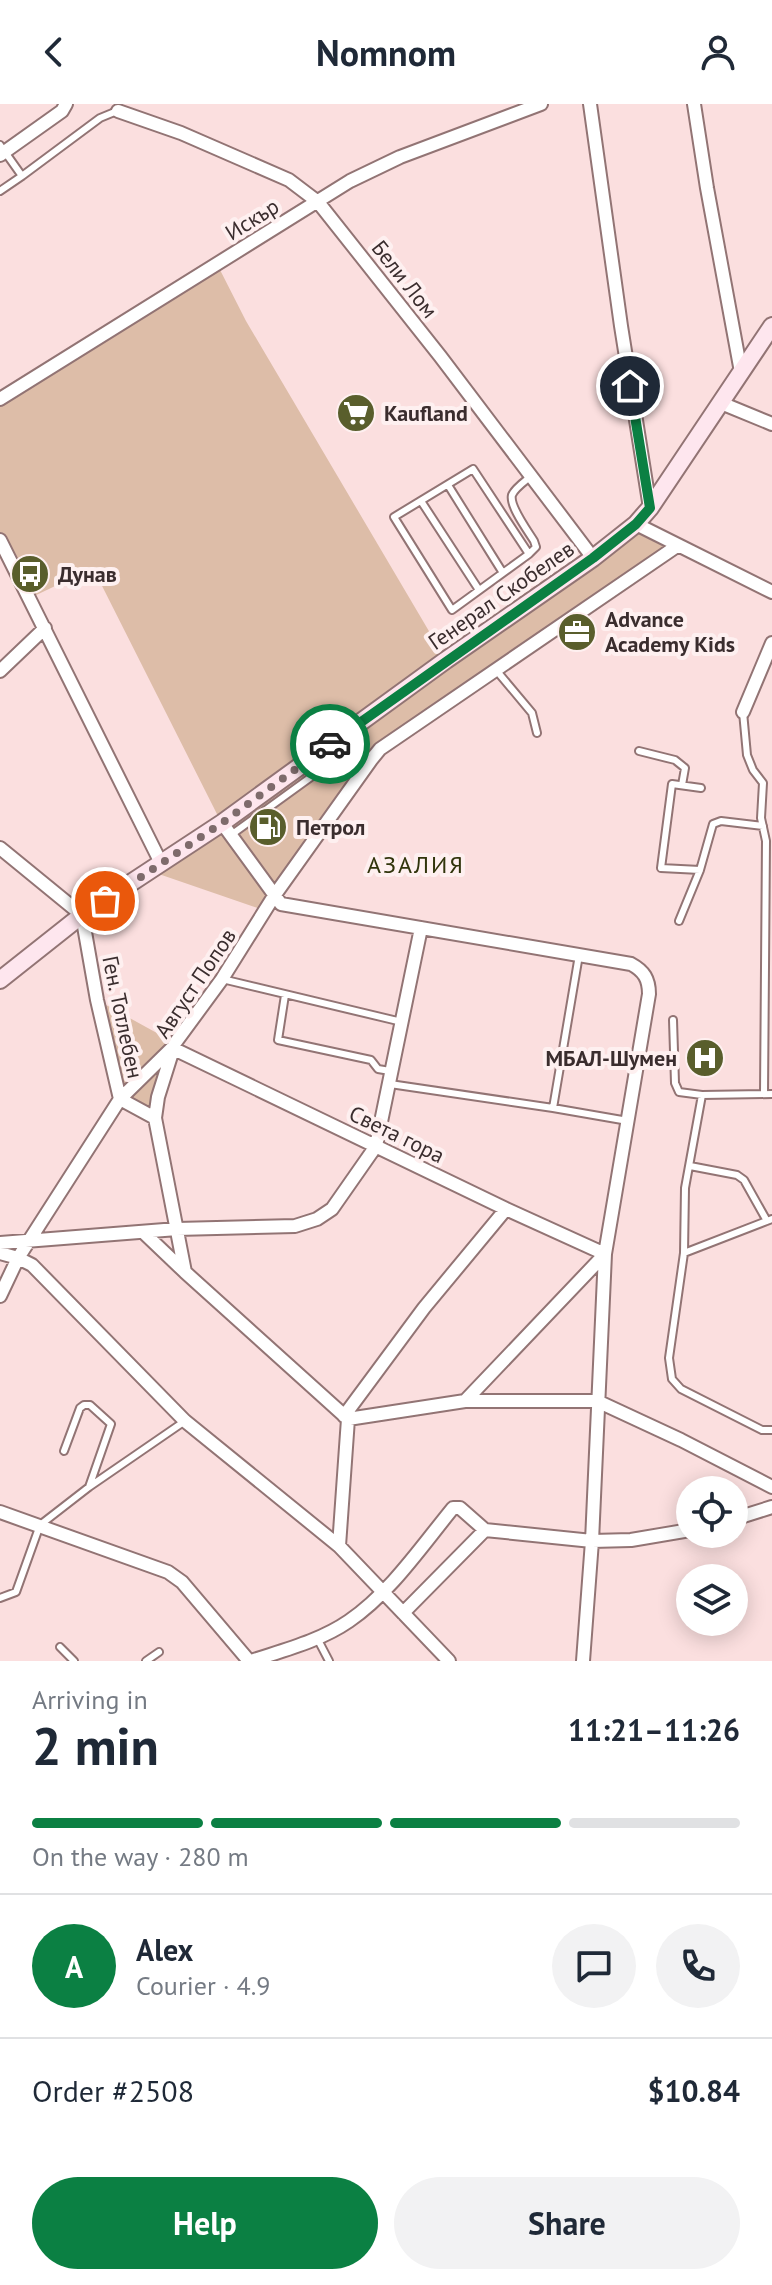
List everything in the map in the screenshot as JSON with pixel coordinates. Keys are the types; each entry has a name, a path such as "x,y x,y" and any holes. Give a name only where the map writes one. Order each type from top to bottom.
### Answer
{"street":[{"path":"2,150 62,111 66,104"},
{"name":"Искър","path":"0,399 350,181 400,157 541,104"},
{"path":"590,104 650,508"},
{"path":"694,104 741,372"},
{"name":"Бели Лом","path":"118,111 181,133 289,180 318,202 440,356 593,558"},
{"name":"Генерал Скобелев","path":"0,980 82,915 161,863 226,829 352,728 593,558 636,524 650,508 772,326"},
{"path":"721,403 772,424"},
{"path":"636,524 772,592"},
{"path":"1,543 161,863"},
{"name":"Август Попов","path":"185,1272 155,1118 158,1097 172,1048 222,979 274,896 380,749 677,546"},
{"path":"0,671 45,628"},
{"path":"743,712 772,643"},
{"path":"226,829 281,904 631,964 646,976 649,994 605,1254 592,1541 583,1661"},
{"path":"0,848 82,915"},
{"name":"Ген. Тотлебен","path":"0,1296 18,1258 120,1099 97,1000 82,915"},
{"path":"0,1243 177,1229 295,1226 317,1219 332,1209 376,1146 421,928"},
{"path":"155,1118 120,1099 172,1048"},
{"name":"Света гора","path":"172,1048 605,1254"},
{"path":"339,1546 346,1418 424,1308 506,1209"},
{"path":"143,1232 346,1418"},
{"path":"0,1253 32,1265 185,1421 339,1546 449,1661"},
{"path":"465,1401 605,1254"},
{"path":"346,1418 465,1401 597,1401 772,1487"},
{"path":"748,1515 772,1507"},
{"path":"0,1512 168,1572 182,1582 250,1661 317,1638 348,1622 382,1593 453,1508 460,1508 485,1530 592,1541 631,1540 676,1532"},
{"path":"403,1613 485,1530"}],"lane":[{"path":"0,191 100,118 118,111"},
{"path":"2,150 22,176"},
{"path":"529,554 473,469 394,517 452,610 529,554 536,547 512,505 512,496 530,477"},
{"path":"448,485 503,573"},
{"path":"421,501 479,590"},
{"path":"496,670 532,713 537,733"},
{"path":"673,1020 675,1083 679,1092 702,1095 768,1094 766,841 761,818 763,783 747,755 743,712"},
{"path":"639,751 675,760 685,768 682,785"},
{"path":"700,870 661,868 672,784 701,788"},
{"path":"679,921 700,870 713,824 721,821 763,826"},
{"path":"553,1108 579,955"},
{"path":"222,979 402,1022"},
{"path":"285,995 278,1040 371,1060 391,1078 628,1121"},
{"path":"702,1095 685,1188 684,1253 669,1358 672,1379 681,1389 762,1430 772,1430"},
{"path":"684,1253 769,1220 744,1180 737,1175 690,1166"},
{"path":"64,1451 80,1408 84,1405 90,1405 111,1424 89,1487"},
{"path":"0,1598 16,1592 40,1525 185,1421"},
{"path":"317,1638 329,1661"},
{"path":"60,1647 74,1661"},
{"path":"146,1661 159,1652"}],"shaded area":[{"path":"217,264 246,321 446,660 636,524 677,546 380,749 266,911 150,871 221,822 93,568 30,598 0,540 0,399"},
{"path":"97,1000 175,1043 155,1118 120,1099"}],"way so far":[{"path":"105,901 222,823 330,744"}],"place":[{"name":"Kaufland","path":"356,413"},
{"name":"Дунав","path":"30,574"},
{"name":"Advance Academy Kids","path":"577,632"},
{"name":"Петрол","path":"268,827"},
{"name":"МБАЛ-Шумен","path":"705,1058"}],"district":[{"name":"АЗАЛИЯ","path":"416,865"}],"route":[{"path":"330,744 593,558 636,524 650,508 630,386"}]}
